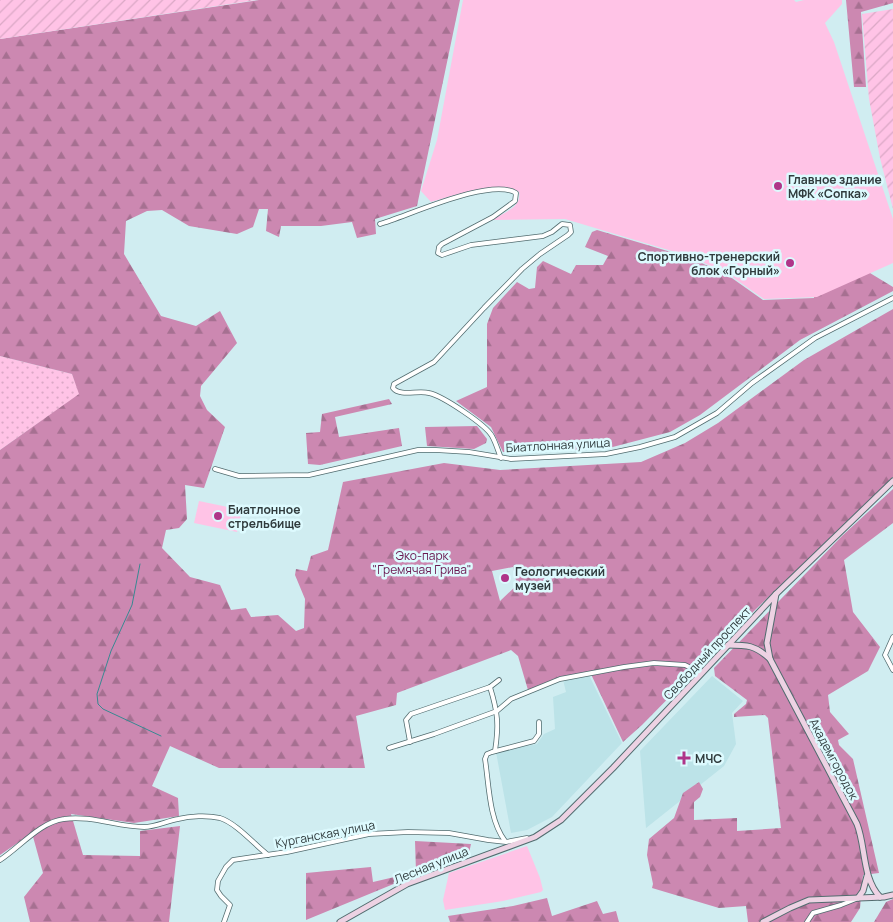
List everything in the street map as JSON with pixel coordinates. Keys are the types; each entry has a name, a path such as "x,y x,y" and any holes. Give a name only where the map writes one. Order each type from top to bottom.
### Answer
{"main road":[{"name":"Свободный проспект","path":"534,837 561,820 613,768 776,594 893,481"},
{"path":"770,659 767,643 776,594"},
{"path":"728,645 749,646 760,650 770,659"},
{"name":"Академгородок","path":"770,659 857,824 872,886 880,897"},
{"name":"Лесная улица","path":"340,922 407,884 534,837"},
{"path":"858,898 863,891 868,873"},
{"path":"763,922 809,900 880,897 893,894"}],"street":[{"path":"380,224 452,198 473,193 505,190 514,191 517,194 515,202 493,217 442,244 439,247 438,253 442,255 471,245 543,236 562,224 570,225 571,232 522,269 434,362 394,384 393,388 396,392 423,392 445,399 485,427 492,435 501,458"},
{"name":"Биатлонная улица","path":"215,469 239,476 309,475 418,450 469,452 501,458 606,454 640,447 675,438 717,414 752,383 815,338 893,298"},
{"path":"893,637 885,655 893,670"},
{"path":"389,748 497,711 511,700 560,679 654,663 684,665 701,673"},
{"path":"410,742 406,720 411,714 490,687 499,680"},
{"path":"490,687 497,711 498,730 495,751"},
{"path":"506,842 501,836 494,816 485,759 487,754 495,751 534,741 539,734 539,722"},
{"path":"0,860 43,827 63,819 88,819 145,827 203,816 219,818 230,823 268,855"},
{"name":"Курганская улица","path":"224,922 230,905 217,890 218,881 226,867 233,860 268,855 377,833 449,833 506,842 534,837"},
{"path":"807,922 813,914 858,898"}],"shaded area":[{"path":"0,0 256,0 0,39"},
{"path":"463,0 794,0 796,2 804,0 842,0 842,4 825,23 834,42 893,219 893,263 817,297 764,299 731,276 692,257 565,219 492,220 511,209 518,202 519,192 511,188 501,187 476,190 431,202 421,191 437,140"},
{"path":"893,9 893,209 880,158 869,99 862,14"},
{"path":"0,356 72,374 80,394 0,450"},
{"name":"Биатлонное стрельбище","path":"199,501 242,510 237,532 194,523"},
{"path":"589,675 622,743 552,817 527,830 511,833 496,752 537,744 544,734 555,729 553,697 566,692 563,680"},
{"name":"МЧС","path":"712,676 743,701 732,713 736,744 724,766 646,828 640,751"},
{"path":"527,846 540,878 543,890 541,892 503,901 445,910 443,900 449,873"}],"green space":[{"name":"Эко-парк \"Гремячая Грива\"","path":"259,0 460,0 417,206 375,219 376,234 357,238 352,222 321,226 281,226 279,237 266,231 268,209 259,209 253,227 237,234 189,226 162,210 147,211 126,221 124,254 161,316 196,326 220,311 237,343 201,386 200,396 207,410 225,427 204,488 185,485 187,519 179,528 166,530 162,548 190,577 220,585 231,610 246,608 251,617 278,615 296,631 304,628 305,599 295,575 296,569 307,571 311,556 328,550 343,482 444,463 500,470 641,462 685,443 718,423 804,360 893,309 893,477 754,611 623,742 590,672 557,678 528,690 518,656 511,650 397,693 396,705 356,716 365,768 219,768 170,746 152,786 178,798 179,816 134,823 71,814 83,855 140,856 140,831 180,826 169,922 30,922 24,897 43,873 32,833 0,855 0,450 79,394 72,374 0,356 0,39","holes":["513,567 517,585 500,601 492,571"]},
{"path":"846,0 893,0 893,3 861,12 866,87 854,87"},
{"path":"597,230 691,258 729,276 763,300 814,298 814,239 893,287 893,291 800,340 700,415 670,432 605,449 503,452 491,427 456,401 487,387 487,324 493,308 517,282 529,289 535,288 537,267 543,261 571,274 576,265 603,265 608,256 585,247 592,232"},
{"path":"389,399 392,404 335,417 339,437 399,428 402,446 320,465 308,464 306,433 320,432 322,414"},
{"path":"477,426 487,439 486,443 474,449 427,446 425,427"},
{"path":"893,489 893,523 844,560 853,612 880,647 868,671 828,695 830,712 849,734 838,740 839,745 853,759 879,873 863,875 860,908 851,922 748,922 746,906 719,908 652,888 653,884 647,855 649,839 674,818 683,793 699,782 703,789 700,797 694,802 694,820 737,818 737,831 781,828 768,718 765,715 734,717 734,714 746,704 747,700 715,676 714,668 842,536"},
{"path":"415,841 471,844 469,853 306,920 306,873 371,867 373,882 416,872"},
{"path":"547,898 552,916 597,901 603,914 616,911 619,922 450,922 448,916 513,906"},
{"path":"893,899 893,922 874,922 886,902"}],"waterway":[{"path":"140,564 132,605 111,651 97,694 98,704 103,709 161,736"}],"place":[{"name":"Главное здание МФК «Сопка»","path":"778,186"},
{"name":"Спортивно-тренерский блок «Горный»","path":"790,263"},
{"name":"Биатлонное стрельбище","path":"218,516"},
{"name":"Геологический музей","path":"505,578"},
{"name":"МЧС","path":"684,758"}]}
